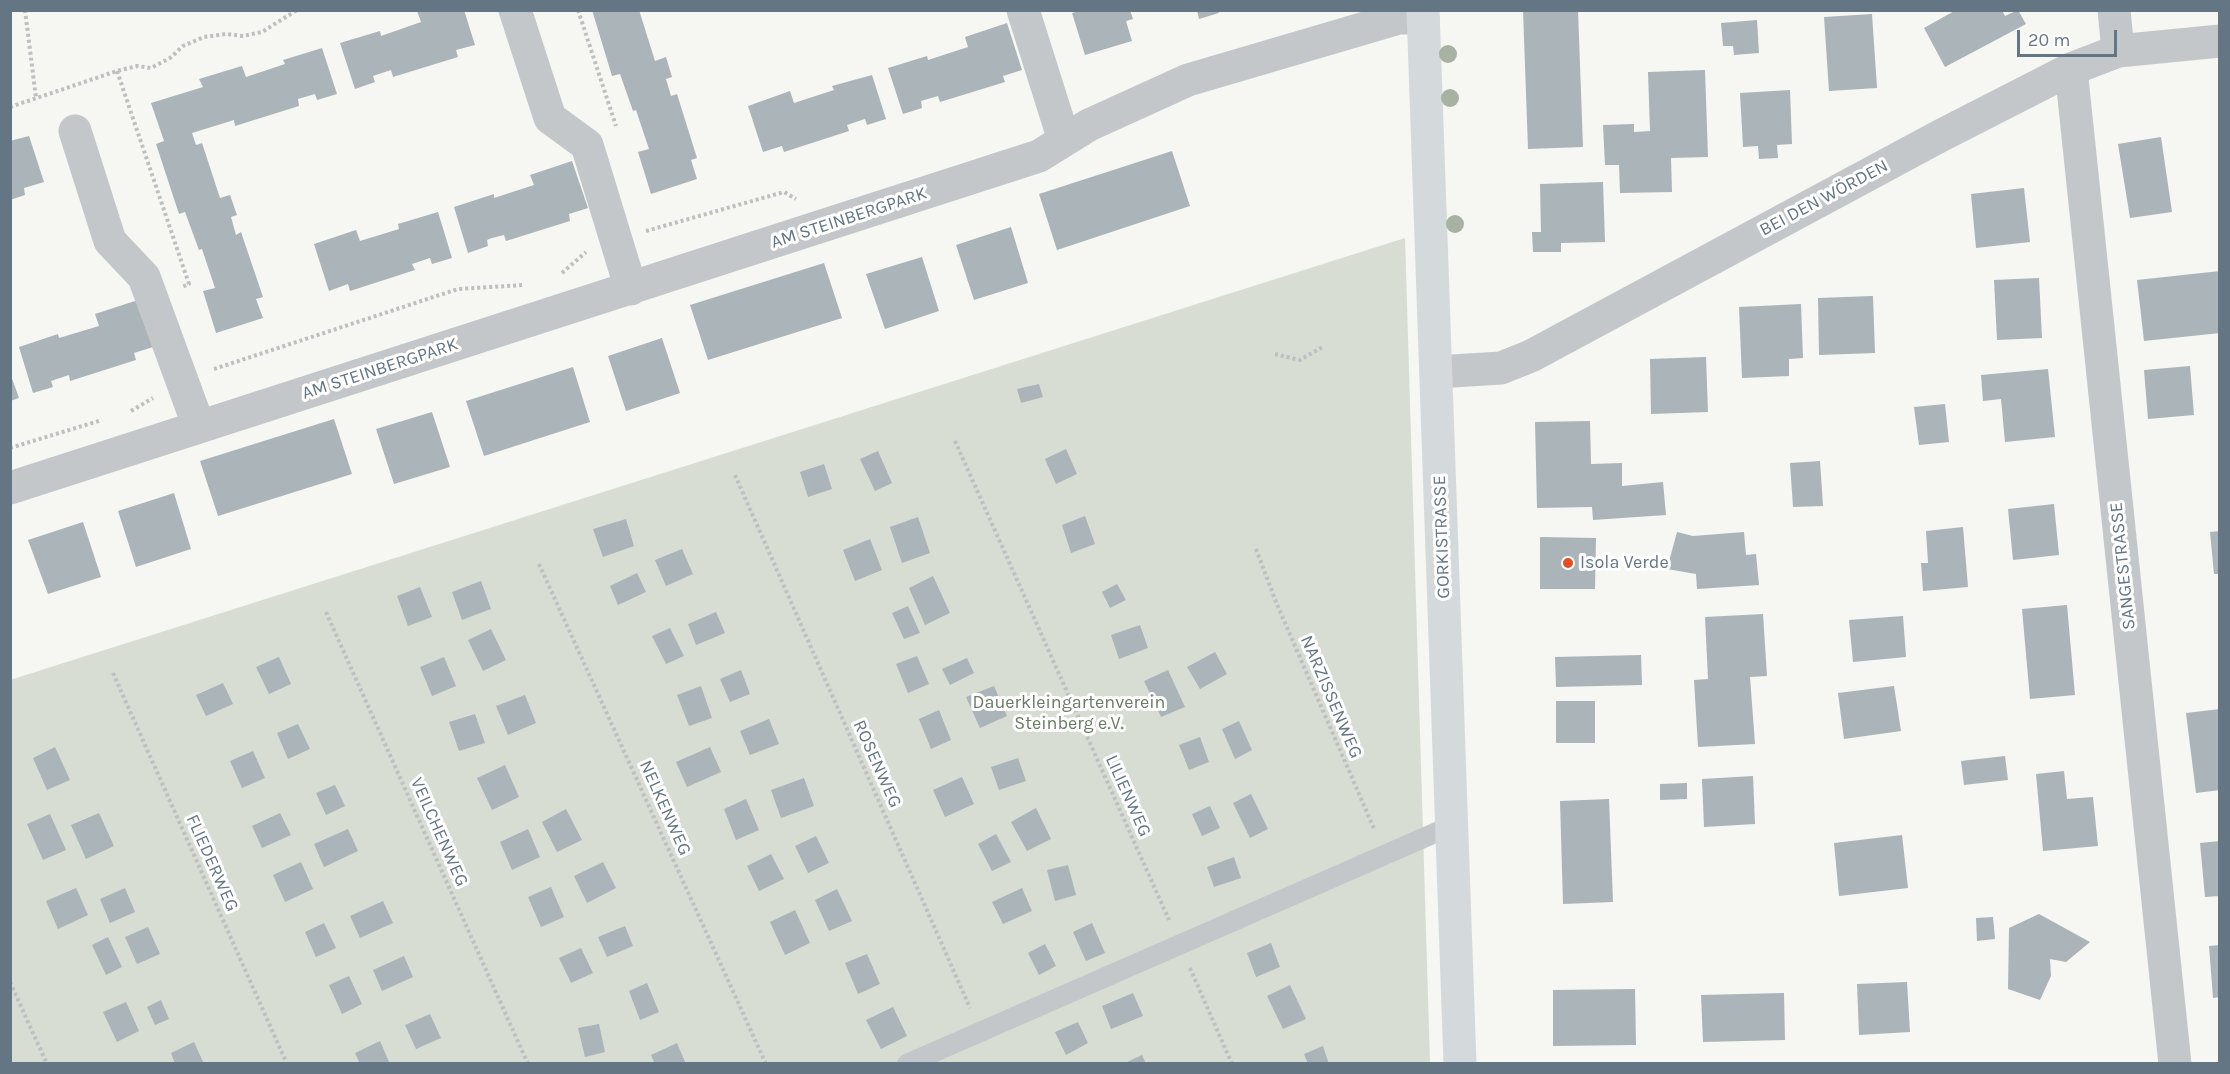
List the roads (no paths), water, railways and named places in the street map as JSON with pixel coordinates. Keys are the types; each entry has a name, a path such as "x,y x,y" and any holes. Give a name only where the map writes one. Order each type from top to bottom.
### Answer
{"main road":[{"name":"GORKISTRASSE","path":"1423,14 1460,1064"}],"street":[{"path":"515,10 550,118 587,145 631,289"},
{"path":"1023,10 1064,140"},
{"path":"2114,10 2118,51"},
{"name":"AM STEINBERGPARK","path":"10,488 1039,156 1089,125 1188,80 1400,18 1423,14"},
{"name":"BEI DEN WÖRDEN","path":"1436,372 1501,368 1532,356 1940,136 2071,69 2118,51 2220,41"},
{"name":"SANGESTRASSE","path":"2071,69 2175,1064"},
{"path":"75,131 110,242 144,277 180,381 199,427"}],"lane":[{"path":"907,1064 1453,825"}],"place":[{"name":"Isola Verde","path":"1568,563"}],"park label":[{"name":"Dauerkleingartenverein Steinberg e.V.","path":"1069,713"}]}
